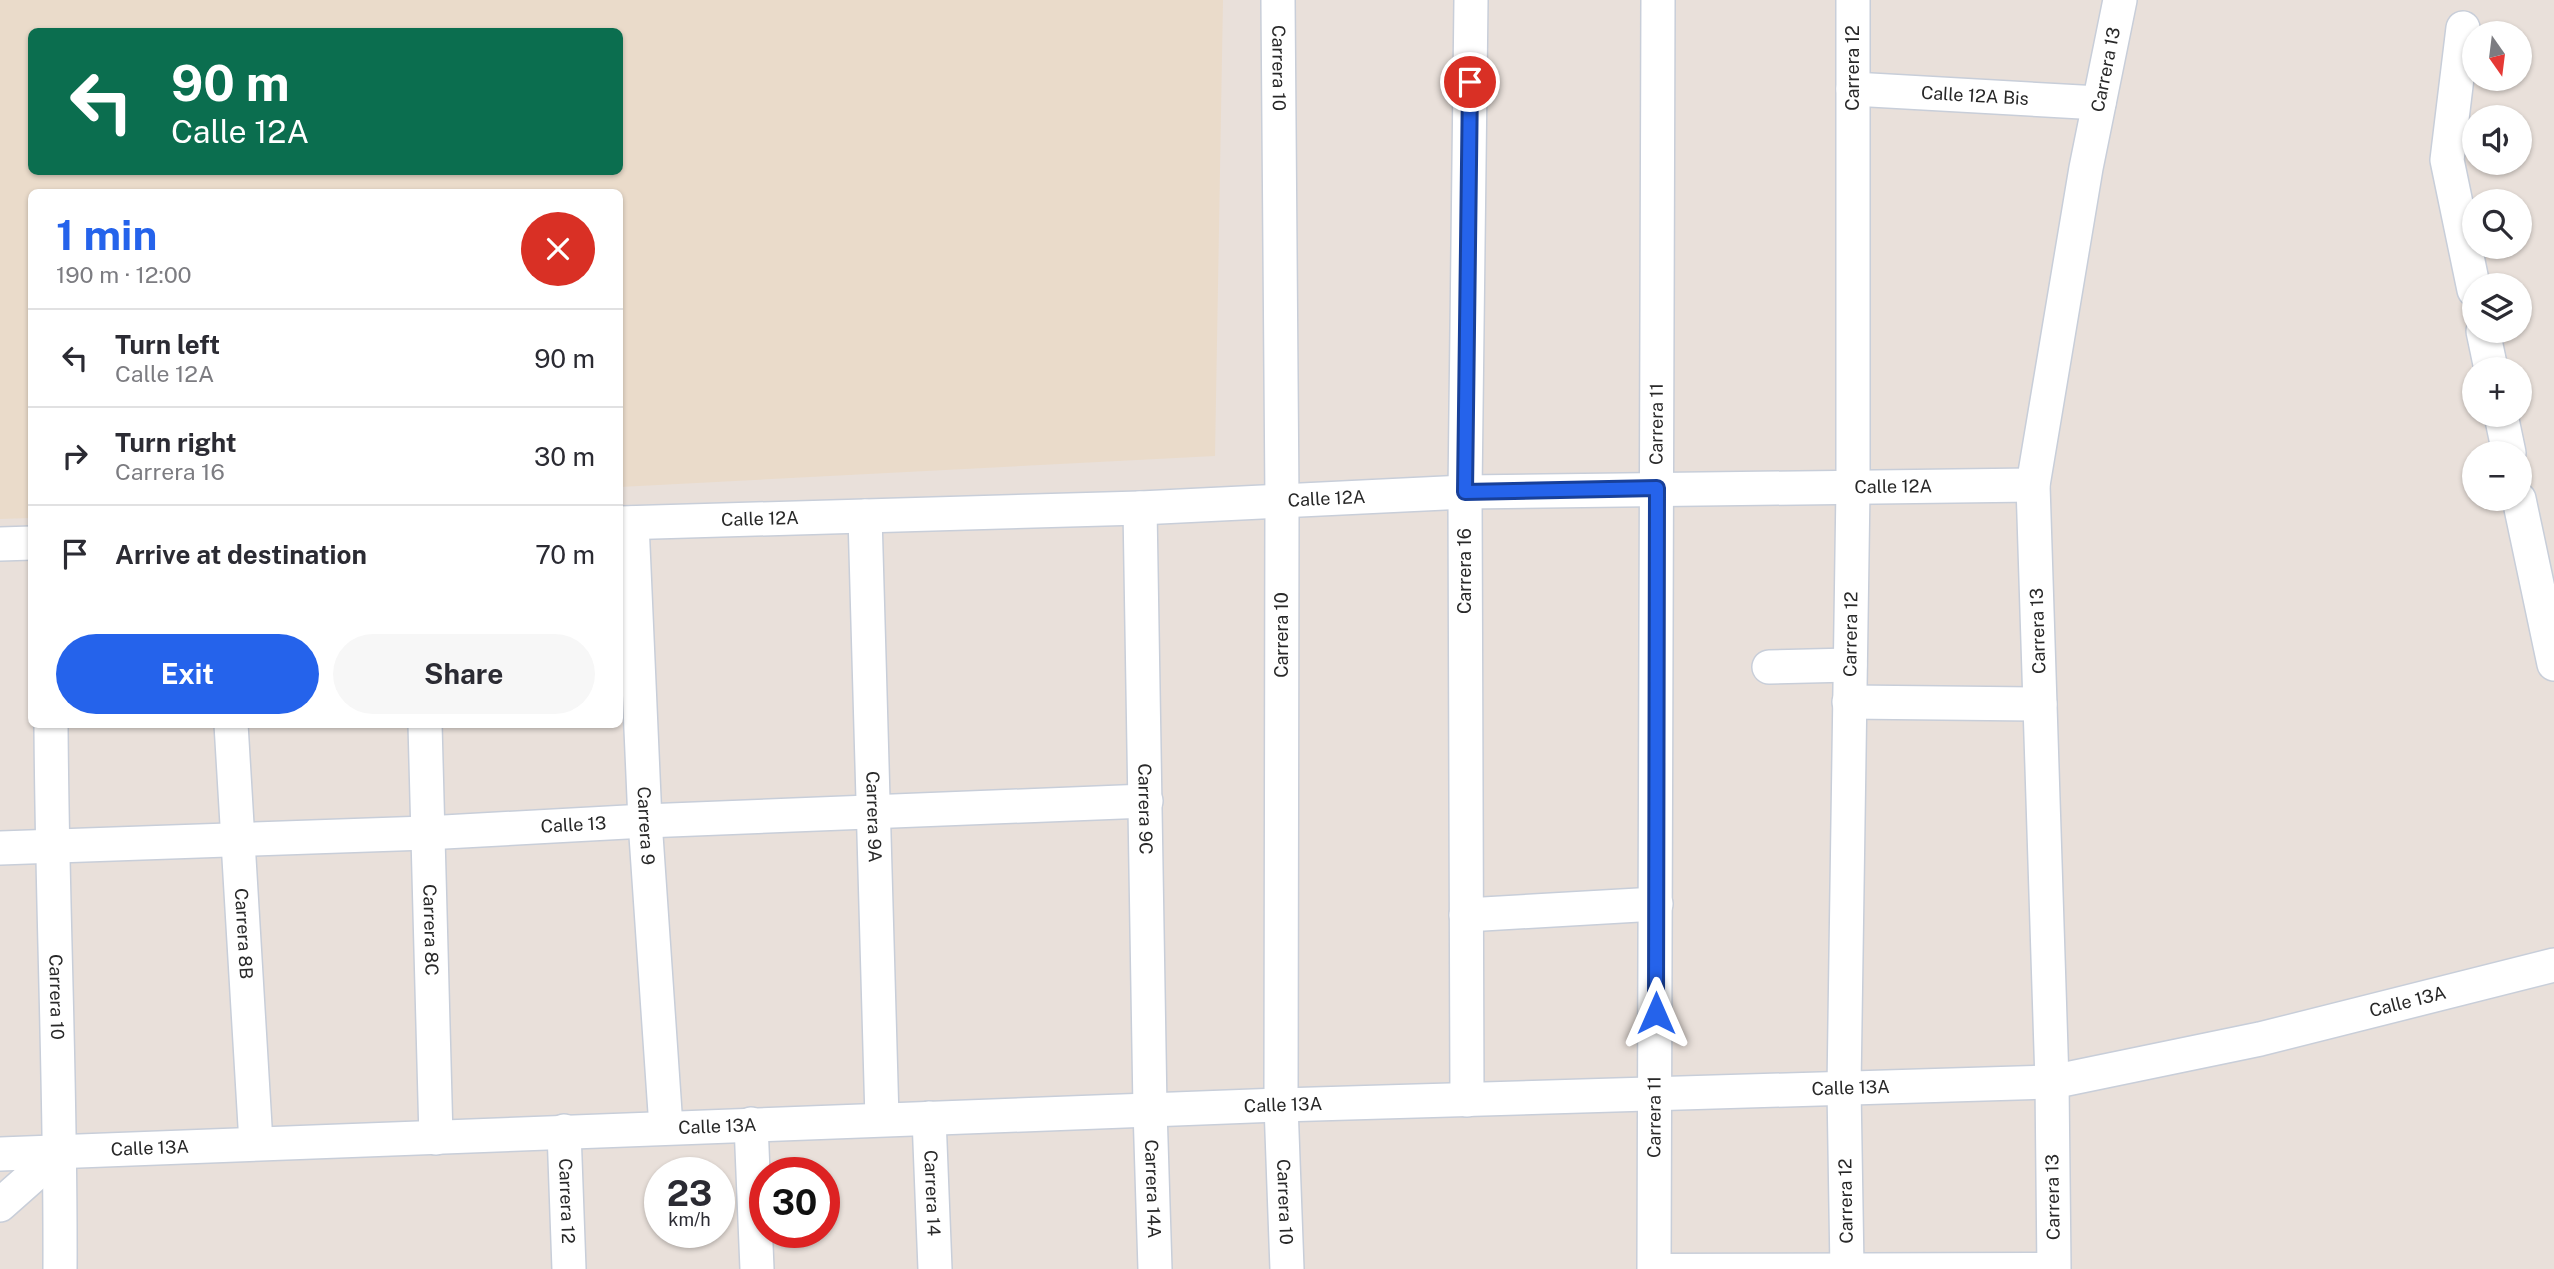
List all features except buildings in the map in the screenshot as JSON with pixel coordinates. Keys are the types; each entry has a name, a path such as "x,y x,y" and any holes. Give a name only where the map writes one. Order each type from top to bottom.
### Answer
{"street":[{"name":"Carrera 10","path":"1278,0 1282,499 1281,1105 1287,1269"},
{"name":"Carrera 16","path":"1467,1100 1465,492 1471,0"},
{"name":"Carrera 11","path":"1654,1268 1658,0"},
{"name":"Carrera 12","path":"1847,1267 1844,1088 1853,488 1853,0"},
{"name":"Carrera 13","path":"2054,1267 2052,1082 2033,485 2099,103 2120,0"},
{"path":"2462,36 2447,160 2470,273"},
{"name":"Calle 12A Bis","path":"1853,89 2099,103"},
{"name":"Calle 12A","path":"626,523 1140,508 1465,492 2033,485"},
{"name":"Carrera 9C","path":"1140,508 1150,1110"},
{"path":"2522,511 2554,664"},
{"name":"Carrera 9A","path":"865,516 882,1119"},
{"name":"Carrera 9","path":"626,523 666,1127"},
{"path":"0,544 28,543"},
{"path":"1769,667 1850,666"},
{"path":"1850,702 2040,704"},
{"name":"Carrera 10","path":"51,728 51,847 61,1152 60,1269"},
{"name":"Carrera 8B","path":"231,728 256,1143"},
{"name":"Carrera 8C","path":"425,728 436,1138"},
{"name":"Calle 13","path":"0,849 426,834 645,821 1146,801"},
{"path":"1466,915 1656,904"},
{"name":"Calle 13A","path":"0,1154 1281,1105 2052,1082 2260,1039 2554,965"},
{"name":"Carrera 14A","path":"1150,1110 1155,1269"},
{"name":"Carrera 14","path":"929,1118 935,1269"},
{"path":"751,1124 757,1269"},
{"name":"Carrera 12","path":"564,1132 569,1269"},
{"path":"0,1205 61,1152"},
{"path":"1654,1268 2054,1267"}],"shaded area":[{"path":"0,0 1223,0 1215,456 623,487 623,189 28,189 28,518 0,519"}],"route":[{"path":"1470,82 1465,492 1657,488 1656,1013"}]}
